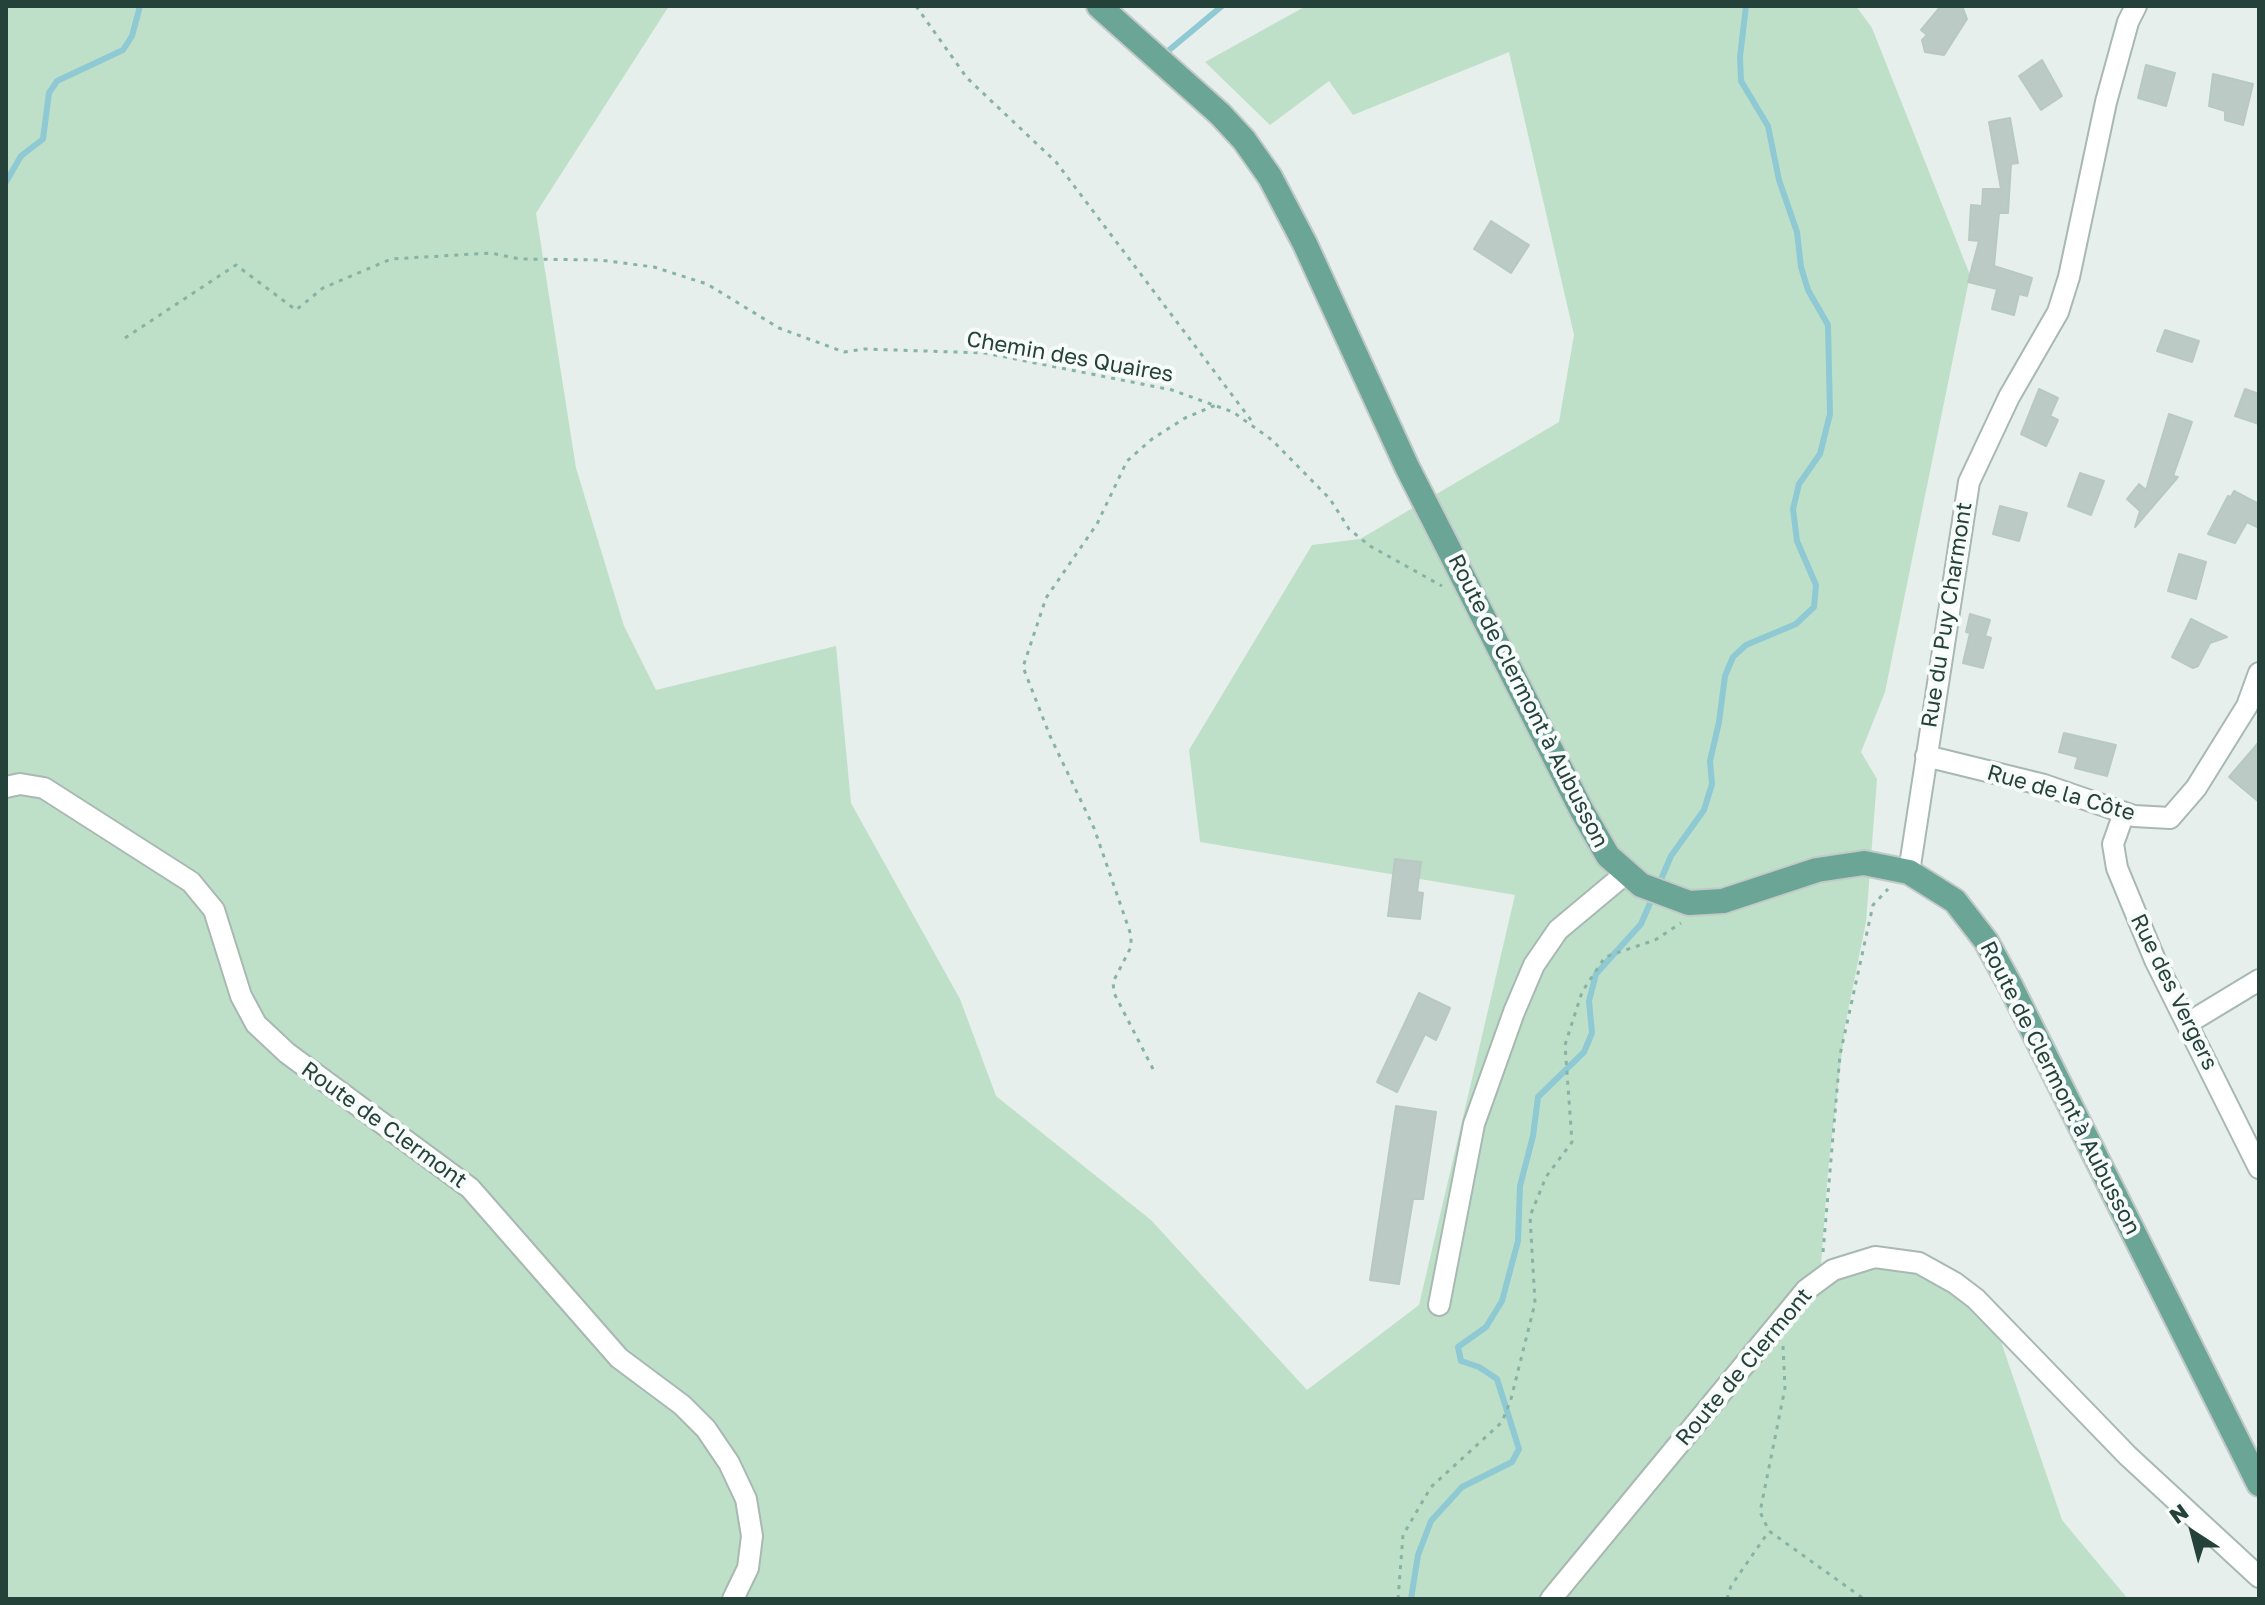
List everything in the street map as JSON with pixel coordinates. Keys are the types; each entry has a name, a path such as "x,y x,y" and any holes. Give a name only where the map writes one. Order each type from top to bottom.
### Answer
{"main road":[{"name":"Route de Clermont à Aubusson","path":"1099,6 1220,114 1244,140 1270,177 1305,244 1431,514 1588,823 1625,874 1658,894 1689,903 1712,903 1846,864 1878,864 1909,872 1955,901 1992,952 2259,1484"}],"street":[{"name":"Rue du Puy Charmont","path":"1909,872 1969,482 2009,397 2058,312 2069,277 2106,102 2128,22 2136,6"},
{"name":"Rue de la Côte","path":"1926,756 2044,785 2124,813 2154,819 2170,818 2181,809 2247,706 2259,673"},
{"name":"Route de Clermont","path":"6,787 20,784 44,788 191,882 214,910 241,996 256,1024 287,1053 470,1188 619,1358 682,1405 706,1429 729,1463 746,1499 752,1536 748,1568 733,1599"},
{"name":"Rue des Vergers","path":"2124,813 2113,854 2155,960 2259,1168"},
{"path":"1439,1305 1474,1124 1534,965 1558,930 1625,874"},
{"path":"2188,1023 2259,980"},
{"name":"Route de Clermont","path":"1551,1599 1775,1324 1820,1279 1847,1264 1886,1257 1919,1263 1955,1283 1996,1318 2151,1478 2259,1577"}],"path":[{"path":"916,6 967,78 1056,162 1253,423"},
{"name":"Chemin des Quaires","path":"125,338 236,265 296,310 323,288 378,262 491,253 520,259 629,263 707,284 779,328 844,352 864,349 985,353 1172,390 1217,405 1253,423 1330,499 1349,529 1370,546 1445,587"},
{"path":"1153,1069 1114,993 1113,982 1131,947 1131,935 1094,828 1050,736 1023,667 1046,598 1097,524 1127,461 1152,439 1185,418 1217,405"},
{"path":"1820,1279 1833,1112 1864,937 1873,905 1909,872"},
{"path":"1398,1599 1403,1535 1431,1487 1502,1422 1511,1399 1535,1303 1530,1216 1546,1177 1572,1142 1565,1045 1582,992 1605,957 1655,940 1712,903"},
{"path":"1775,1324 1785,1353 1785,1388 1760,1512 1769,1531 1864,1599"},
{"path":"1727,1599 1731,1586 1769,1531"}],"green space":[{"path":"6,6 669,6 536,213 576,468 624,626 656,690 836,646 851,803 960,999 996,1096 1151,1220 1307,1390 1419,1305 1515,895 1200,842 1189,750 1312,545 1360,539 1559,422 1574,335 1509,52 1353,115 1329,81 1270,125 1205,62 1306,6 1856,6 1872,28 1970,275 1885,692 1861,752 1877,779 1866,922 1845,1026 1828,1171 1820,1279 1850,1264 1919,1261 1994,1321 2062,1520 2128,1599 6,1599"}],"building":[{"path":"1941,6 1962,6 1967,19 1944,55 1925,52 1922,40 1927,35 1921,30"},
{"path":"2042,60 2062,96 2041,110 2019,76"},
{"path":"2146,65 2175,73 2166,106 2138,98"},
{"path":"2213,74 2253,84 2243,125 2225,120 2225,111 2209,106"},
{"path":"2010,118 2018,163 2011,164 2008,213 1999,213 1994,266 2032,278 2027,296 2019,294 2014,315 1992,309 1997,289 1968,282 1979,241 1969,240 1971,205 1982,206 1983,189 2001,189 1989,122"},
{"path":"1491,221 1529,245 1511,273 1474,249"},
{"path":"2165,330 2199,341 2192,362 2157,351"},
{"path":"2039,389 2058,398 2050,416 2058,420 2046,446 2021,434"},
{"path":"2245,389 2259,394 2259,424 2235,416"},
{"path":"2169,414 2192,422 2173,476 2178,477 2135,527 2140,511 2127,499 2139,484 2146,490"},
{"path":"2080,473 2104,481 2091,515 2068,506"},
{"path":"2234,491 2259,504 2259,528 2247,522 2235,543 2208,534 2228,496 2231,497"},
{"path":"2000,506 2027,513 2019,541 1993,534"},
{"path":"2179,554 2206,562 2196,599 2168,591"},
{"path":"1970,614 1990,620 1985,636 1991,638 1983,668 1963,663 1970,633 1966,632"},
{"path":"2191,619 2227,637 2210,643 2198,666 2193,668 2172,657"},
{"path":"2064,733 2116,745 2107,776 2075,768 2078,757 2059,752"},
{"path":"2259,742 2259,802 2229,777"},
{"path":"1395,859 1421,862 1417,892 1423,893 1420,919 1388,916"},
{"path":"1419,993 1450,1008 1436,1040 1425,1034 1397,1092 1377,1082"},
{"path":"1396,1106 1436,1112 1423,1199 1413,1199 1399,1284 1370,1280"}],"waterway":[{"path":"6,182 21,156 43,139 49,93 57,81 123,50 132,36 140,6"},
{"path":"1162,56 1222,6"},
{"path":"1659,884 1671,856 1704,810 1712,784 1710,761 1725,676 1733,657 1746,645 1796,624 1814,607 1816,585 1797,541 1793,509 1799,484 1820,454 1830,414 1828,325 1808,290 1801,267 1797,232 1779,180 1768,126 1741,81 1740,57 1746,6"},
{"path":"1411,1599 1418,1555 1431,1521 1462,1487 1512,1462 1519,1449 1497,1379 1479,1367 1461,1361 1458,1347 1486,1327 1502,1301 1518,1241 1520,1186 1533,1136 1538,1097 1584,1052 1592,1033 1589,1001 1596,974 1641,924 1654,894"}]}
